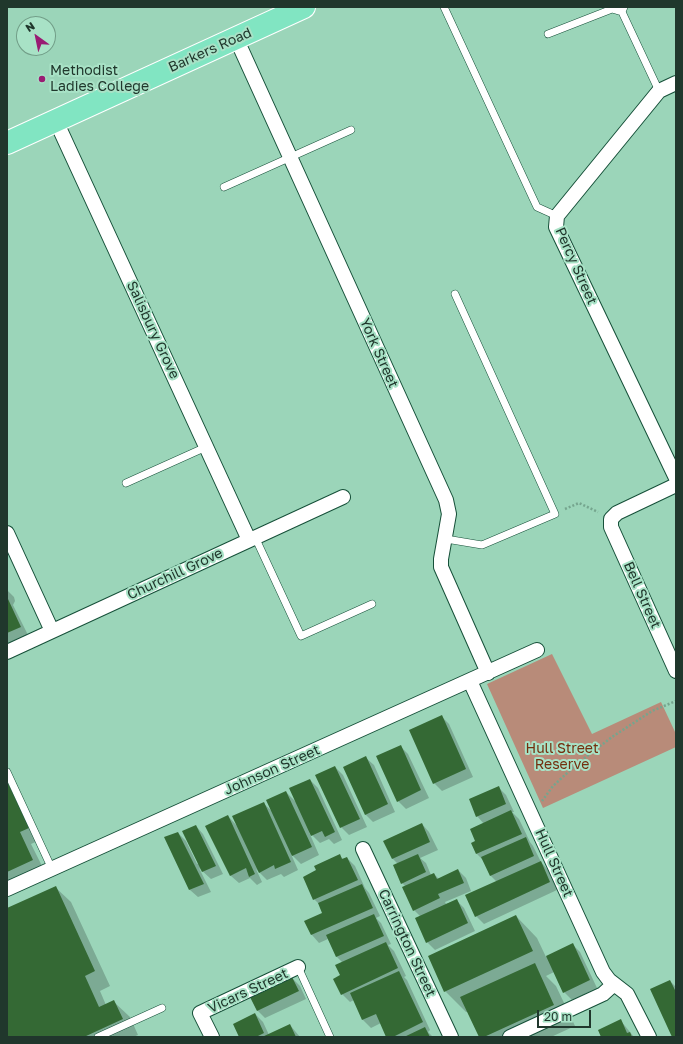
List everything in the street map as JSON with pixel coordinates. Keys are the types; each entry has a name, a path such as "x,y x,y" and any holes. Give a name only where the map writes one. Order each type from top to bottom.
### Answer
{"main road":[{"name":"Barkers Road","path":"7,143 304,7"}],"street":[{"name":"York Street","path":"236,38 443,493 449,514 441,567 488,673"},
{"name":"Percy Street","path":"676,83 659,91 557,216 556,227 676,478"},
{"name":"Salisbury Grove","path":"56,121 206,447 252,539"},
{"path":"611,519 617,513 676,485"},
{"name":"Churchill Grove","path":"7,652 343,497"},
{"name":"Bell Street","path":"611,519 611,527 676,671"},
{"path":"7,533 52,631"},
{"name":"Johnson Street","path":"7,890 537,650"},
{"name":"Hull Street","path":"470,681 603,972 614,984 627,994 649,1037"},
{"name":"Carrington Street","path":"363,849 451,1037"},
{"name":"Vicars Street","path":"212,1037 200,1013 298,967"},
{"path":"510,1037 603,994 614,984"}],"lane":[{"path":"444,7 537,207 557,216"},
{"path":"548,34 612,9 623,9 659,91"},
{"path":"224,187 350,130"},
{"path":"446,539 482,546 555,514 455,294"},
{"path":"126,483 206,447"},
{"path":"252,539 301,636 372,604"},
{"path":"7,772 52,869"},
{"path":"298,967 330,1037"},
{"path":"98,1037 162,1008"}],"path":[{"path":"555,514 580,503 611,519"},
{"path":"531,812 553,786 578,763 612,737 652,712 676,701"}],"green space":[{"name":"Hull Street Reserve","path":"552,654 592,734 661,702 676,734 676,747 543,808 487,684"}],"building":[{"path":"7,599 21,627 7,633"},
{"path":"442,715 466,769 433,784 409,730"},
{"path":"401,745 421,790 397,802 376,756"},
{"path":"366,756 388,804 365,815 343,767"},
{"path":"335,766 360,819 340,828 315,775"},
{"path":"310,779 335,832 325,837 322,831 311,836 289,788"},
{"path":"7,781 29,828 20,832 33,860 7,872"},
{"path":"499,786 506,804 476,817 469,799"},
{"path":"286,791 312,847 292,856 266,800"},
{"path":"264,802 291,862 275,869 274,865 259,873 232,816"},
{"path":"511,810 522,834 476,854 471,843 475,841 470,829"},
{"path":"228,815 255,874 249,877 246,868 230,876 205,826"},
{"path":"422,823 430,842 392,859 383,841"},
{"path":"196,825 216,866 202,872 182,831"},
{"path":"178,832 204,884 189,890 164,837"},
{"path":"526,837 534,856 490,876 481,857"},
{"path":"340,854 342,859 347,857 358,880 313,900 303,877 316,870 314,866"},
{"path":"418,854 426,872 401,884 393,865"},
{"path":"541,861 550,882 475,917 465,895"},
{"path":"458,869 464,883 438,894 440,898 413,911 402,887 434,873 437,879"},
{"path":"362,884 373,908 311,935 304,921 322,913 318,903"},
{"path":"56,886 95,971 85,976 99,1007 114,1000 123,1019 84,1037 7,1037 7,908"},
{"path":"457,899 468,923 426,943 415,918"},
{"path":"374,914 384,936 336,957 326,935"},
{"path":"516,915 533,951 444,992 428,956"},
{"path":"386,942 398,968 341,995 333,979 340,975 335,965"},
{"path":"573,943 590,980 563,993 546,956"},
{"path":"535,963 554,1005 484,1037 479,1037 460,997"},
{"path":"399,971 423,1022 393,1037 386,1037 376,1014 362,1020 350,993"},
{"path":"292,977 299,991 257,1011 250,997"},
{"path":"670,980 676,992 676,1037 672,1037 650,989"},
{"path":"255,1013 264,1033 256,1037 239,1037 233,1024"},
{"path":"621,1019 627,1033 630,1032 632,1037 601,1037 598,1030"},
{"path":"290,1024 296,1037 262,1037"},
{"path":"425,1027 430,1037 404,1037"}],"place":[{"name":"Methodist Ladies College","path":"42,79"}]}
